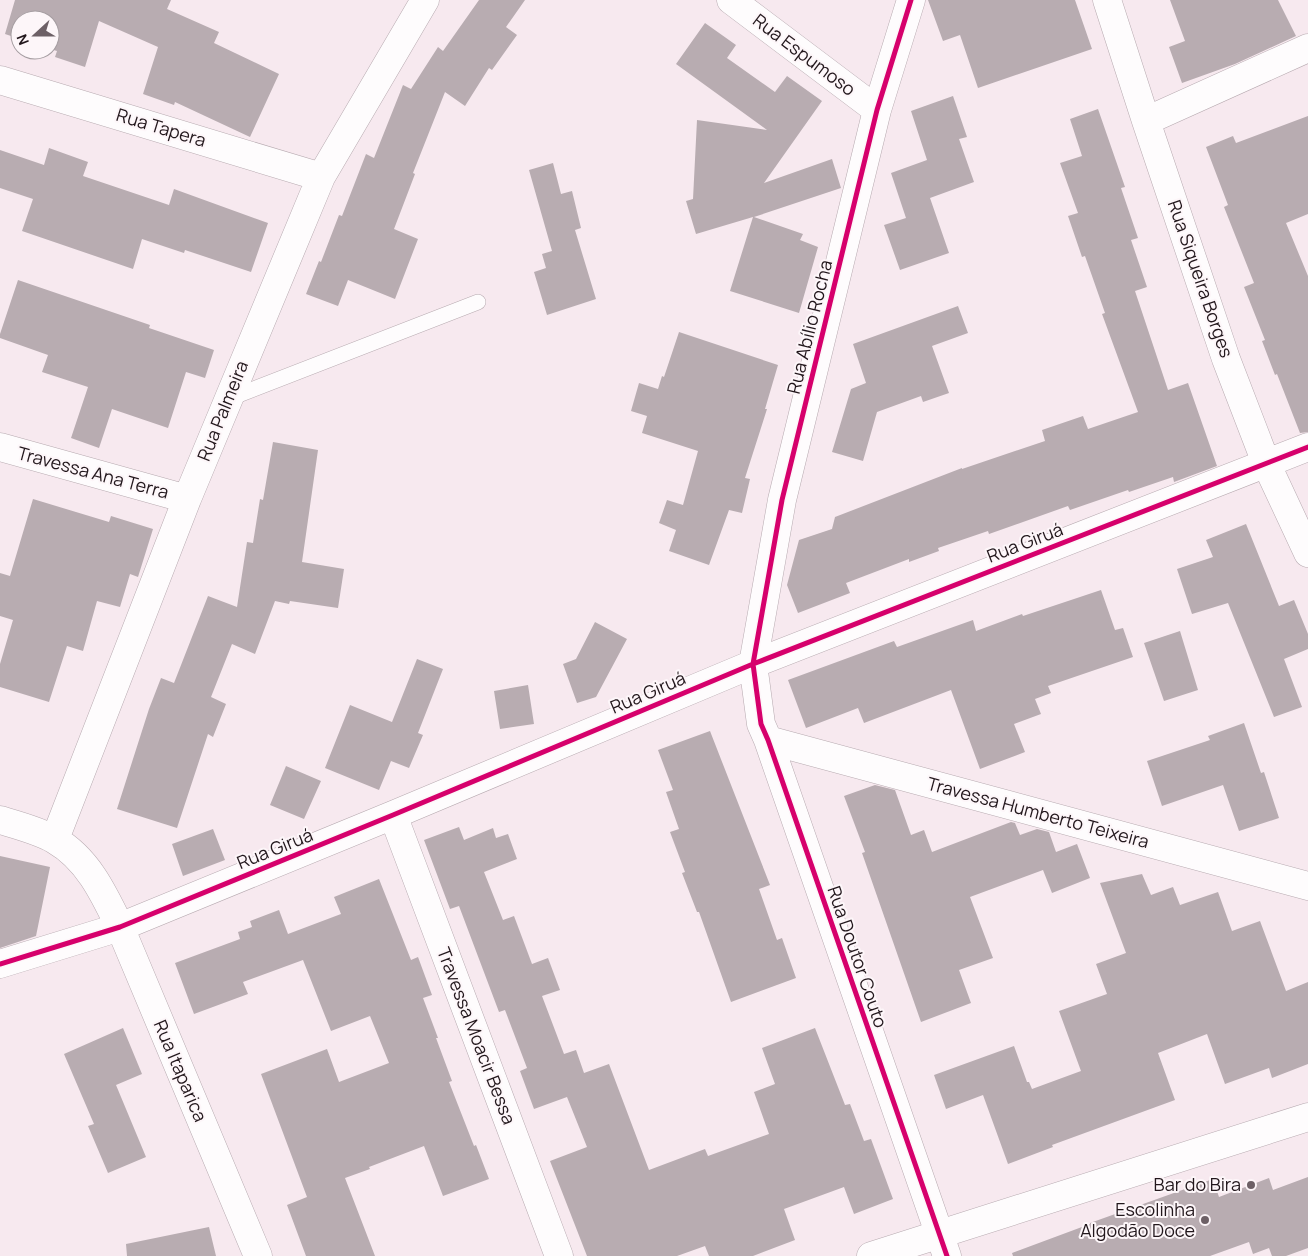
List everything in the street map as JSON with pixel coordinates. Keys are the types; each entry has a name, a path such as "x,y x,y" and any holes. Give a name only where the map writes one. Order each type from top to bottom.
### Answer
{"street":[{"name":"Rua Palmeira","path":"55,839 187,498 321,177 425,0"},
{"name":"Rua Espumoso","path":"731,0 877,110"},
{"name":"Rua Abílio Rocha","path":"753,664 782,500 877,110 911,0"},
{"name":"Rua Siqueira Borges","path":"1107,0 1226,359 1266,463 1308,553"},
{"path":"1146,121 1308,48"},
{"name":"Rua Tapera","path":"0,80 321,177"},
{"name":"Travessa Ana Terra","path":"0,447 187,498"},
{"name":"Rua Giruá","path":"0,964 120,927 753,664 1308,448"},
{"name":"Rua Doutor Couto","path":"753,664 761,724 942,1246"},
{"name":"Travessa Humberto Teixeira","path":"768,740 1308,886"},
{"name":"Travessa Moacir Bessa","path":"393,815 559,1256"},
{"name":"Rua Itaparica","path":"0,820 55,839 78,857 101,887 120,927 258,1256"},
{"path":"871,1256 942,1246 1308,1117"}],"lane":[{"path":"227,400 478,302"}],"building":[{"path":"15,0 171,0 167,9 219,32 214,43 279,74 250,137 175,102 174,105 143,94 158,47 99,21 85,67 60,59 60,10 12,10"},
{"path":"479,0 525,0 506,27 517,35 492,70 489,68 465,106 445,92 413,173 415,174 394,229 418,239 395,299 348,280 338,306 306,294 319,261 321,262 339,215 342,216 366,154 374,158 403,85 411,89 438,47 443,51"},
{"path":"928,0 1075,0 1092,49 978,88 960,35 943,41"},
{"path":"1170,0 1278,0 1296,36 1235,64 1182,83 1169,47 1185,41"},
{"path":"10,17 10,36 5,34"},
{"path":"705,23 736,45 727,58 775,92 787,76 822,101 764,183 832,159 841,188 754,217 803,234 800,240 818,247 799,313 730,291 753,217 696,234 686,201 693,199 697,120 767,130 676,64"},
{"path":"953,96 967,137 959,139 974,182 930,198 949,253 900,270 884,225 906,218 891,173 927,160 911,111"},
{"path":"1098,109 1125,187 1121,188 1138,238 1131,240 1147,287 1135,291 1168,390 1188,383 1217,466 1174,482 1173,477 1070,510 1068,506 989,534 988,531 938,548 939,551 909,562 909,559 846,583 850,593 798,613 787,585 799,540 832,529 835,517 962,468 1045,441 1042,430 1083,416 1088,429 1138,412 1102,314 1105,313 1085,256 1082,257 1068,216 1078,213 1060,163 1082,156 1070,119"},
{"path":"1308,116 1308,214 1286,223 1308,276 1308,432 1300,433 1277,374 1275,375 1262,341 1265,340 1244,287 1254,283 1224,207 1228,205 1206,147 1233,136 1236,143"},
{"path":"49,148 88,162 83,176 169,205 174,189 268,223 251,272 185,250 184,253 142,239 133,269 22,231 33,199 0,188 0,150 44,165"},
{"path":"553,163 561,194 572,191 581,228 575,230 596,299 547,315 534,272 546,268 542,254 552,251 529,170"},
{"path":"18,280 150,325 149,328 214,350 205,378 186,372 168,428 112,409 99,448 71,438 88,387 42,372 48,355 0,338"},
{"path":"958,306 968,333 932,346 949,393 923,402 921,396 877,412 863,461 832,452 851,389 866,383 853,344"},
{"path":"679,332 778,365 765,409 767,409 745,478 750,479 742,513 729,510 709,565 669,551 676,530 659,523 667,500 683,505 698,451 642,433 647,416 631,411 639,383 658,389"},
{"path":"273,442 318,450 302,562 344,569 338,608 290,601 289,604 275,601 255,654 232,644 211,697 226,704 213,737 208,734 177,828 117,809 149,709 161,678 174,683 208,596 237,607 247,542 253,543 260,499 263,500"},
{"path":"33,499 109,522 111,516 153,529 138,577 130,574 120,607 97,601 83,651 67,646 49,702 0,687 0,664 13,620 0,616 0,573 10,576"},
{"path":"1246,524 1279,606 1294,600 1308,634 1308,649 1284,659 1302,707 1274,717 1228,603 1192,614 1177,569 1213,557 1206,540"},
{"path":"1101,590 1115,630 1123,628 1133,657 1048,686 1051,693 1035,699 1041,714 1014,724 1025,752 980,769 951,690 864,723 858,708 806,728 788,680 894,641 897,647 973,620 976,631 1022,614 1023,616"},
{"path":"595,622 627,639 596,697 577,703 563,664 576,659"},
{"path":"1180,631 1198,690 1164,701 1144,643"},
{"path":"417,659 443,669 418,733 423,735 409,768 391,761 379,790 325,768 350,705 392,722"},
{"path":"528,685 534,724 500,729 494,691"},
{"path":"1244,723 1261,773 1264,772 1279,818 1239,831 1223,785 1162,806 1147,761 1210,740 1208,736"},
{"path":"710,731 770,885 759,889 777,940 782,938 796,978 731,1002 699,912 697,912 682,873 685,872 670,832 679,829 666,792 673,790 658,750"},
{"path":"286,766 321,781 304,819 270,805"},
{"path":"875,785 895,790 911,835 924,830 932,852 1011,822 1015,823 1020,835 1037,829 1049,832 1056,852 1077,844 1090,878 1052,893 1043,870 970,897 993,958 959,970 971,1003 921,1022 862,853 865,852 844,796"},
{"path":"459,827 464,840 493,828 496,838 508,834 517,859 484,872 503,920 514,916 532,964 548,958 560,990 542,996 564,1054 576,1050 584,1073 609,1064 649,1170 705,1149 708,1156 769,1134 754,1092 775,1084 762,1048 815,1028 845,1105 850,1104 864,1141 871,1139 893,1199 854,1214 844,1187 784,1209 795,1240 753,1256 709,1256 705,1246 677,1256 587,1256 550,1161 587,1147 567,1097 534,1109 520,1071 527,1068 505,1010 499,1012 459,906 450,909 424,840"},
{"path":"213,829 225,860 183,876 172,844"},
{"path":"0,856 50,867 36,936 0,948"},
{"path":"1142,874 1151,895 1173,887 1180,905 1218,892 1232,931 1260,921 1286,991 1308,982 1308,1064 1272,1078 1269,1068 1225,1084 1207,1034 1158,1053 1175,1100 1052,1145 1053,1147 1008,1164 983,1095 946,1109 934,1075 1014,1046 1027,1082 1029,1082 1032,1089 1081,1071 1059,1011 1107,994 1096,964 1126,953 1100,883"},
{"path":"379,879 411,960 418,957 432,995 423,998 452,1081 449,1082 489,1179 443,1196 424,1146 369,1167 370,1169 345,1178 375,1256 306,1256 287,1205 307,1197 261,1074 327,1049 339,1082 389,1063 370,1016 331,1031 303,960 243,982 248,994 194,1014 175,963 240,939 238,932 252,927 250,921 279,910 288,934 341,914 334,897"},
{"path":"123,1028 142,1074 116,1085 146,1157 108,1173 88,1126 94,1124 64,1054"},
{"path":"1308,1177 1308,1248 1286,1256 1272,1256 1269,1248 1253,1254 1249,1242 1210,1256 1013,1256 1012,1253 1213,1179 1219,1197 1269,1178 1273,1190"},
{"path":"209,1227 216,1256 127,1256 126,1244"}],"cycle path":[{"path":"911,0 877,110 782,500 753,664 761,724 947,1256"},
{"path":"0,964 120,927 753,664 1308,447"}],"place":[{"name":"Bar do Bira","path":"1251,1185"},
{"name":"Escolinha Algodão Doce","path":"1205,1220"}]}
